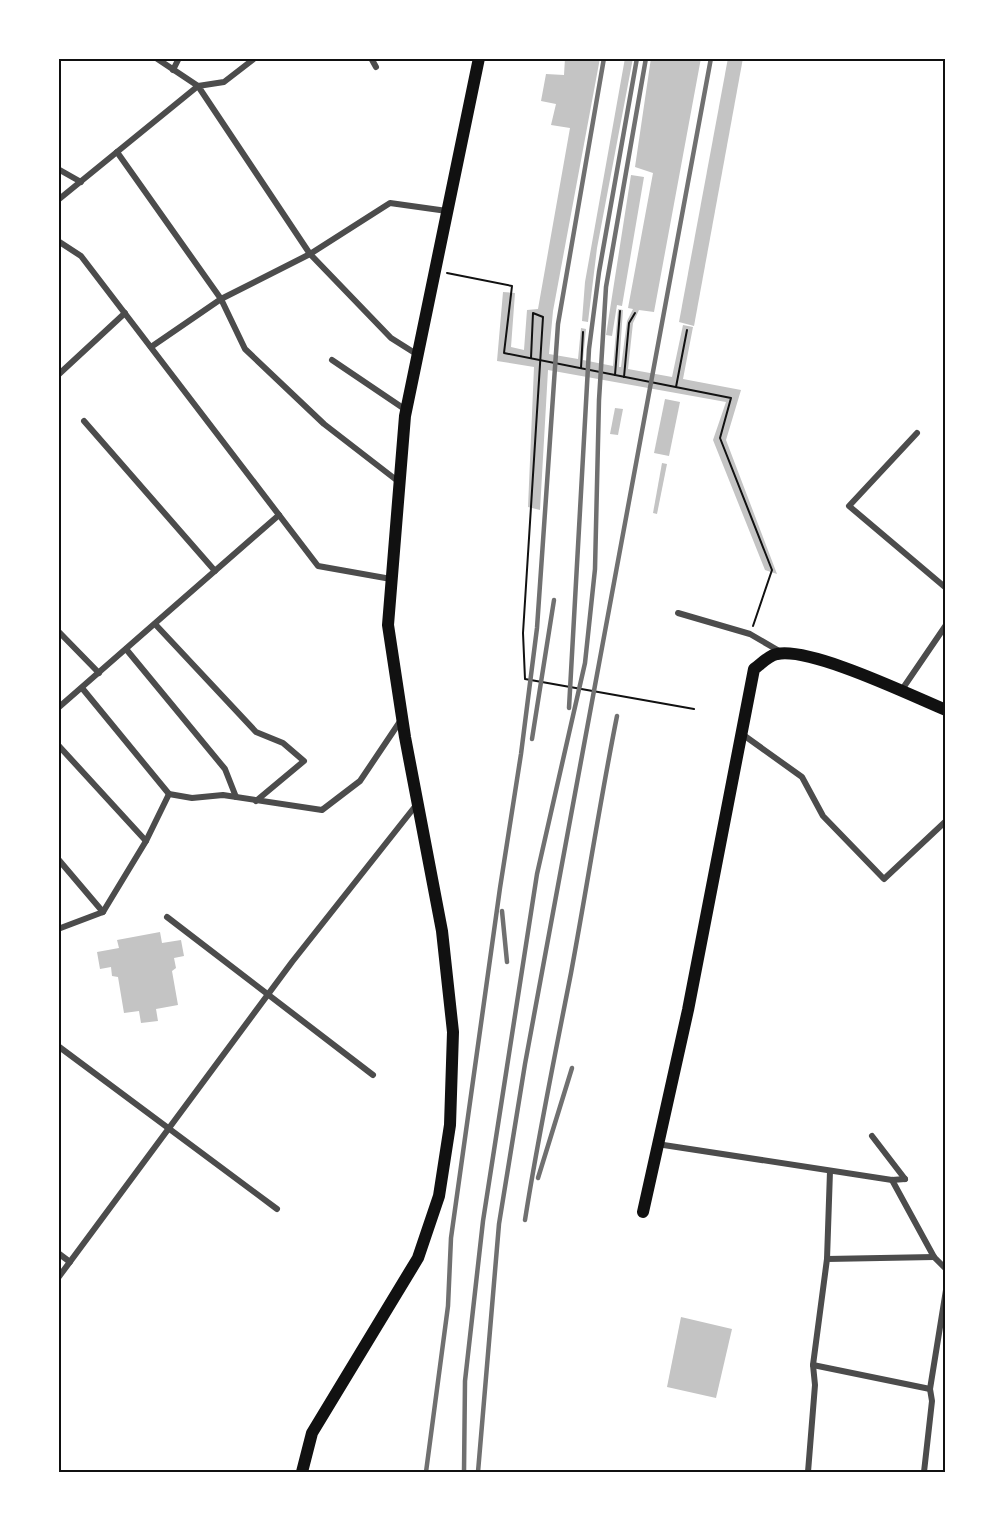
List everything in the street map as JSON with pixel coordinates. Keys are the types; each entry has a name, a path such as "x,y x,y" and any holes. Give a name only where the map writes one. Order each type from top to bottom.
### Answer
{"main road":[{"path":"302,1473 312,1433 418,1258 439,1196 450,1125 453,1032 442,931 402,719 388,625 406,410 479,58"},
{"path":"643,1212 688,1010 754,669 774,654 791,653 846,668 945,710"}],"street":[{"path":"156,58 198,86 310,254 391,338 418,355"},
{"path":"173,70 179,58"},
{"path":"58,200 198,86 224,82 255,58"},
{"path":"371,58 376,67"},
{"path":"117,152 221,299 245,349 324,424 400,483"},
{"path":"58,169 81,182"},
{"path":"151,347 221,299 310,254 390,203 447,211"},
{"path":"58,241 81,256 318,566 392,579"},
{"path":"58,375 125,313"},
{"path":"332,360 406,410"},
{"path":"84,421 215,571"},
{"path":"917,433 849,506 945,588"},
{"path":"58,708 279,515"},
{"path":"678,612 750,634 784,653"},
{"path":"155,624 256,732 283,743 304,761 256,801"},
{"path":"901,691 945,625"},
{"path":"58,631 99,673"},
{"path":"126,649 225,769 236,797"},
{"path":"82,688 169,794 192,798 223,795 322,810 360,781 402,719"},
{"path":"742,734 802,777 823,816 884,879 945,821"},
{"path":"58,745 146,841"},
{"path":"58,929 103,912 146,841 169,794"},
{"path":"58,1278 268,994 418,803"},
{"path":"58,859 103,912"},
{"path":"167,917 373,1075"},
{"path":"58,1046 277,1209"},
{"path":"657,1143 830,1171 892,1180 904,1179 872,1136"},
{"path":"808,1473 815,1385 813,1365 827,1258 830,1171"},
{"path":"892,1180 934,1257 945,1269"},
{"path":"58,1253 70,1262"},
{"path":"827,1258 934,1257"},
{"path":"924,1473 932,1401 930,1389 945,1290"},
{"path":"813,1365 930,1389"}],"path":[{"path":"435,270 512,286 504,353 730,398 720,438 772,570 750,634"},
{"path":"615,375 621,311"},
{"path":"531,359 533,313 543,317 523,633 525,679 694,709"},
{"path":"624,377 629,323 634,313"},
{"path":"676,387 687,330"},
{"path":"581,368 583,332"}],"building":[{"path":"565,58 600,58 553,311 549,354 578,359 581,328 586,329 583,360 613,366 618,309 623,310 619,367 621,367 627,321 633,309 628,308 653,173 635,167 651,58 701,58 654,312 639,310 633,323 628,369 672,377 683,325 693,327 683,379 741,390 726,440 777,574 765,570 713,440 726,402 548,370 540,510 528,507 534,367 497,361 503,292 515,293 511,347 524,350 527,310 538,309 570,128 551,125 556,104 541,101 546,74 564,75"},
{"path":"625,58 633,58 597,248 588,322 582,321 585,282"},
{"path":"728,58 743,58 694,326 679,322"},
{"path":"631,175 644,177 622,306 617,305 612,336 606,335"},
{"path":"665,399 680,402 669,456 654,453"},
{"path":"615,408 623,409 618,435 610,434"},
{"path":"662,463 667,464 657,514 653,513"},
{"path":"160,932 162,943 181,940 184,956 174,958 176,968 172,971 178,1005 156,1009 158,1021 141,1023 139,1011 124,1013 118,977 112,976 111,967 100,969 97,952 119,948 117,940"},
{"path":"681,1317 732,1329 716,1398 667,1387"}],"railway":[{"path":"426,1472 448,1306 451,1238 537,628 558,324 604,58"},
{"path":"569,708 589,349 599,272 637,58"},
{"path":"464,1472 465,1381 483,1221 537,874 585,663 595,569 599,400 606,287 646,58"},
{"path":"478,1472 499,1224 525,1064 711,58"},
{"path":"532,739 554,600"},
{"path":"525,1220 617,716"},
{"path":"502,911 507,962"},
{"path":"538,1178 572,1068"}]}
